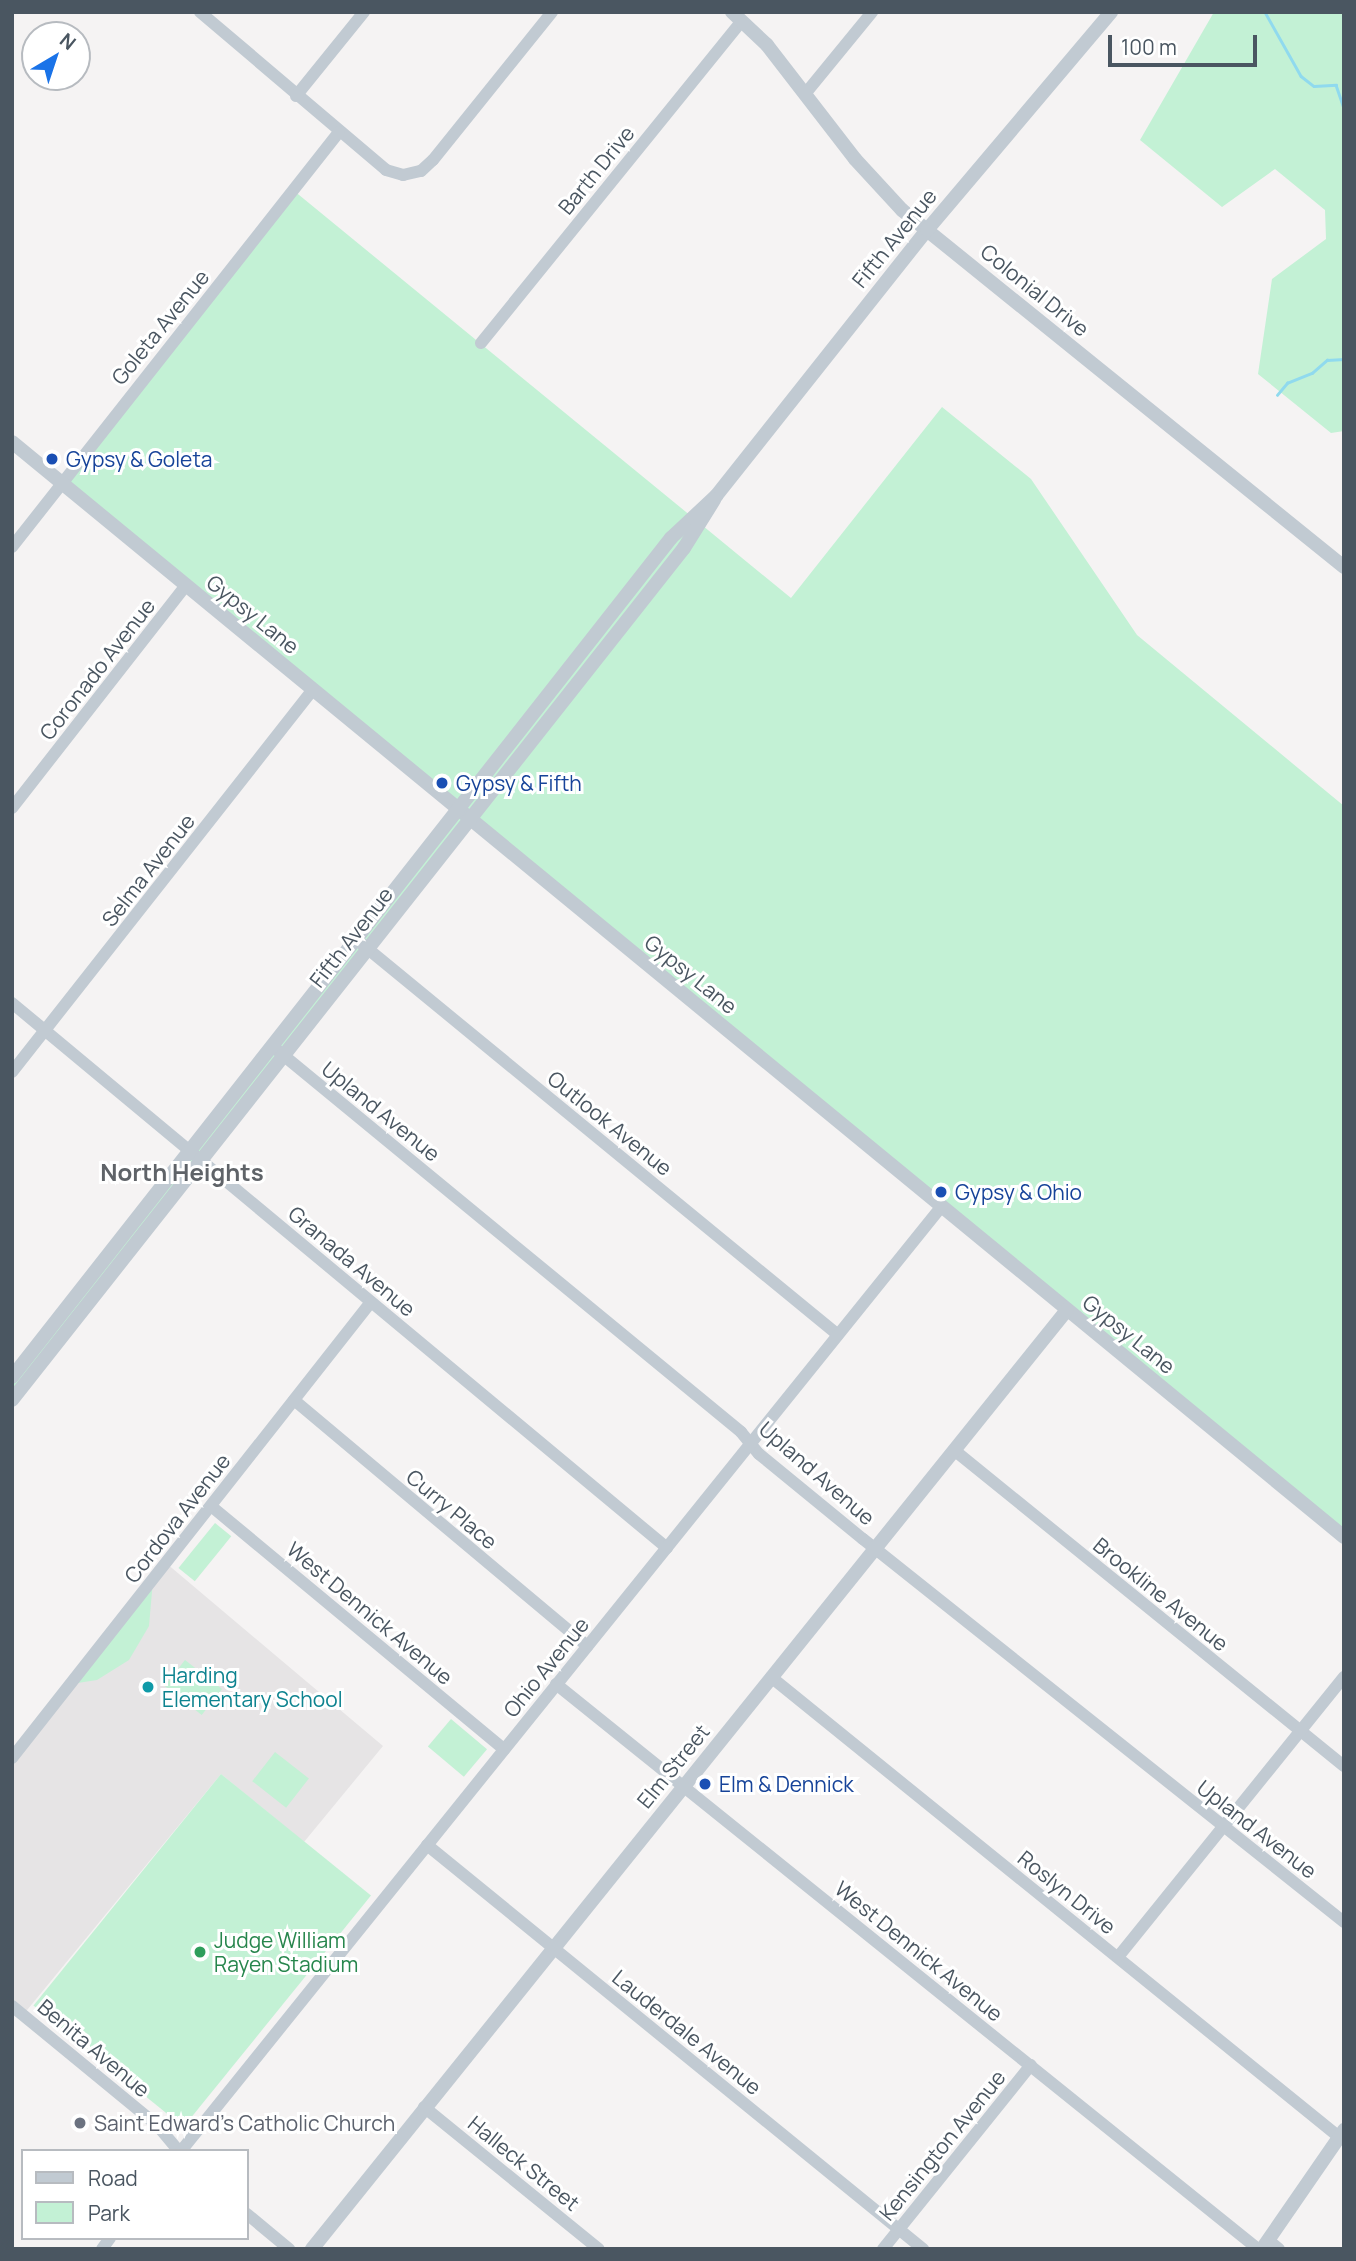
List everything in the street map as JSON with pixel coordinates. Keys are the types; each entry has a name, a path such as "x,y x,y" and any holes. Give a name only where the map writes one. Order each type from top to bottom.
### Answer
{"street":[{"path":"200,12 386,170 403,175 421,171 552,12"},
{"path":"296,96 364,12"},
{"path":"805,94 872,12"},
{"name":"Fifth Avenue","path":"12,1400 278,1051 470,819 684,548 716,496 927,230 1111,12"},
{"name":"Colonial Drive","path":"737,17 805,94 888,196 1344,567"},
{"name":"Barth Drive","path":"481,344 737,17"},
{"name":"Goleta Avenue","path":"12,547 339,132"},
{"name":"Gypsy Lane","path":"12,442 1344,1538"},
{"name":"Fifth Avenue","path":"363,945 457,809 671,538 716,496"},
{"name":"Coronado Avenue","path":"12,808 186,585"},
{"name":"Selma Avenue","path":"12,1072 313,690"},
{"name":"Outlook Avenue","path":"363,945 838,1335"},
{"name":"Granada Avenue","path":"12,1003 667,1548"},
{"name":"Upland Avenue","path":"278,1051 875,1548 1344,1922"},
{"name":"Fifth Avenue","path":"12,1377 196,1156"},
{"name":"Ohio Avenue","path":"182,2149 941,1207"},
{"name":"Cordova Avenue","path":"12,1758 371,1302"},
{"name":"Elm Street","path":"312,2249 1067,1310"},
{"name":"Curry Place","path":"294,1400 587,1646"},
{"name":"Brookline Avenue","path":"954,1450 1344,1766"},
{"name":"West Dennick Avenue","path":"211,1506 505,1749"},
{"path":"1118,1958 1344,1676"},
{"name":"Roslyn Drive","path":"771,1677 1118,1958 1342,2133"},
{"name":"West Dennick Avenue","path":"556,1684 1031,2065 1267,2247"},
{"name":"Lauderdale Avenue","path":"427,1845 923,2249"},
{"name":"Benita Avenue","path":"12,2006 157,2126 178,2149"},
{"name":"Kensington Avenue","path":"883,2249 1031,2065"},
{"name":"Halleck Street","path":"424,2107 599,2249"},
{"path":"1267,2247 1342,2133"},
{"path":"248,2215 289,2249"}],"shaded area":[{"path":"166,1563 383,1746 304,1842 221,1774 23,2015 12,2006 12,1758"}],"green space":[{"path":"1214,12 1344,12 1344,431 1331,433 1258,374 1272,279 1326,239 1325,210 1275,169 1222,207 1140,140"},
{"path":"293,190 791,598 942,407 1031,479 1137,635 1344,806 1344,1538 470,819 12,1400 12,1377 457,809 62,483"},
{"path":"215,1523 231,1536 195,1581 178,1568"},
{"path":"153,1580 149,1626 129,1660 97,1680 71,1684"},
{"path":"185,1660 222,1689 202,1715 165,1686"},
{"path":"451,1719 487,1749 464,1777 428,1747"},
{"path":"275,1752 309,1778 286,1808 252,1781"},
{"name":"Judge William Rayen Stadium","path":"221,1774 371,1895 183,2127 33,2006"}],"waterway":[{"path":"1265,12 1301,76 1314,86 1336,85 1344,108"},
{"path":"1277,395 1287,383 1312,373 1327,360 1344,359"}],"place":[{"name":"Gypsy & Goleta","path":"52,459"},
{"name":"Gypsy & Fifth","path":"442,783"},
{"name":"Gypsy & Ohio","path":"941,1192"},
{"name":"Harding Elementary School","path":"148,1687"},
{"name":"Elm & Dennick","path":"705,1784"},
{"name":"Judge William Rayen Stadium","path":"200,1952"},
{"name":"Saint Edward's Catholic Church","path":"80,2123"}],"district":[{"name":"North Heights","path":"182,1172"}]}
